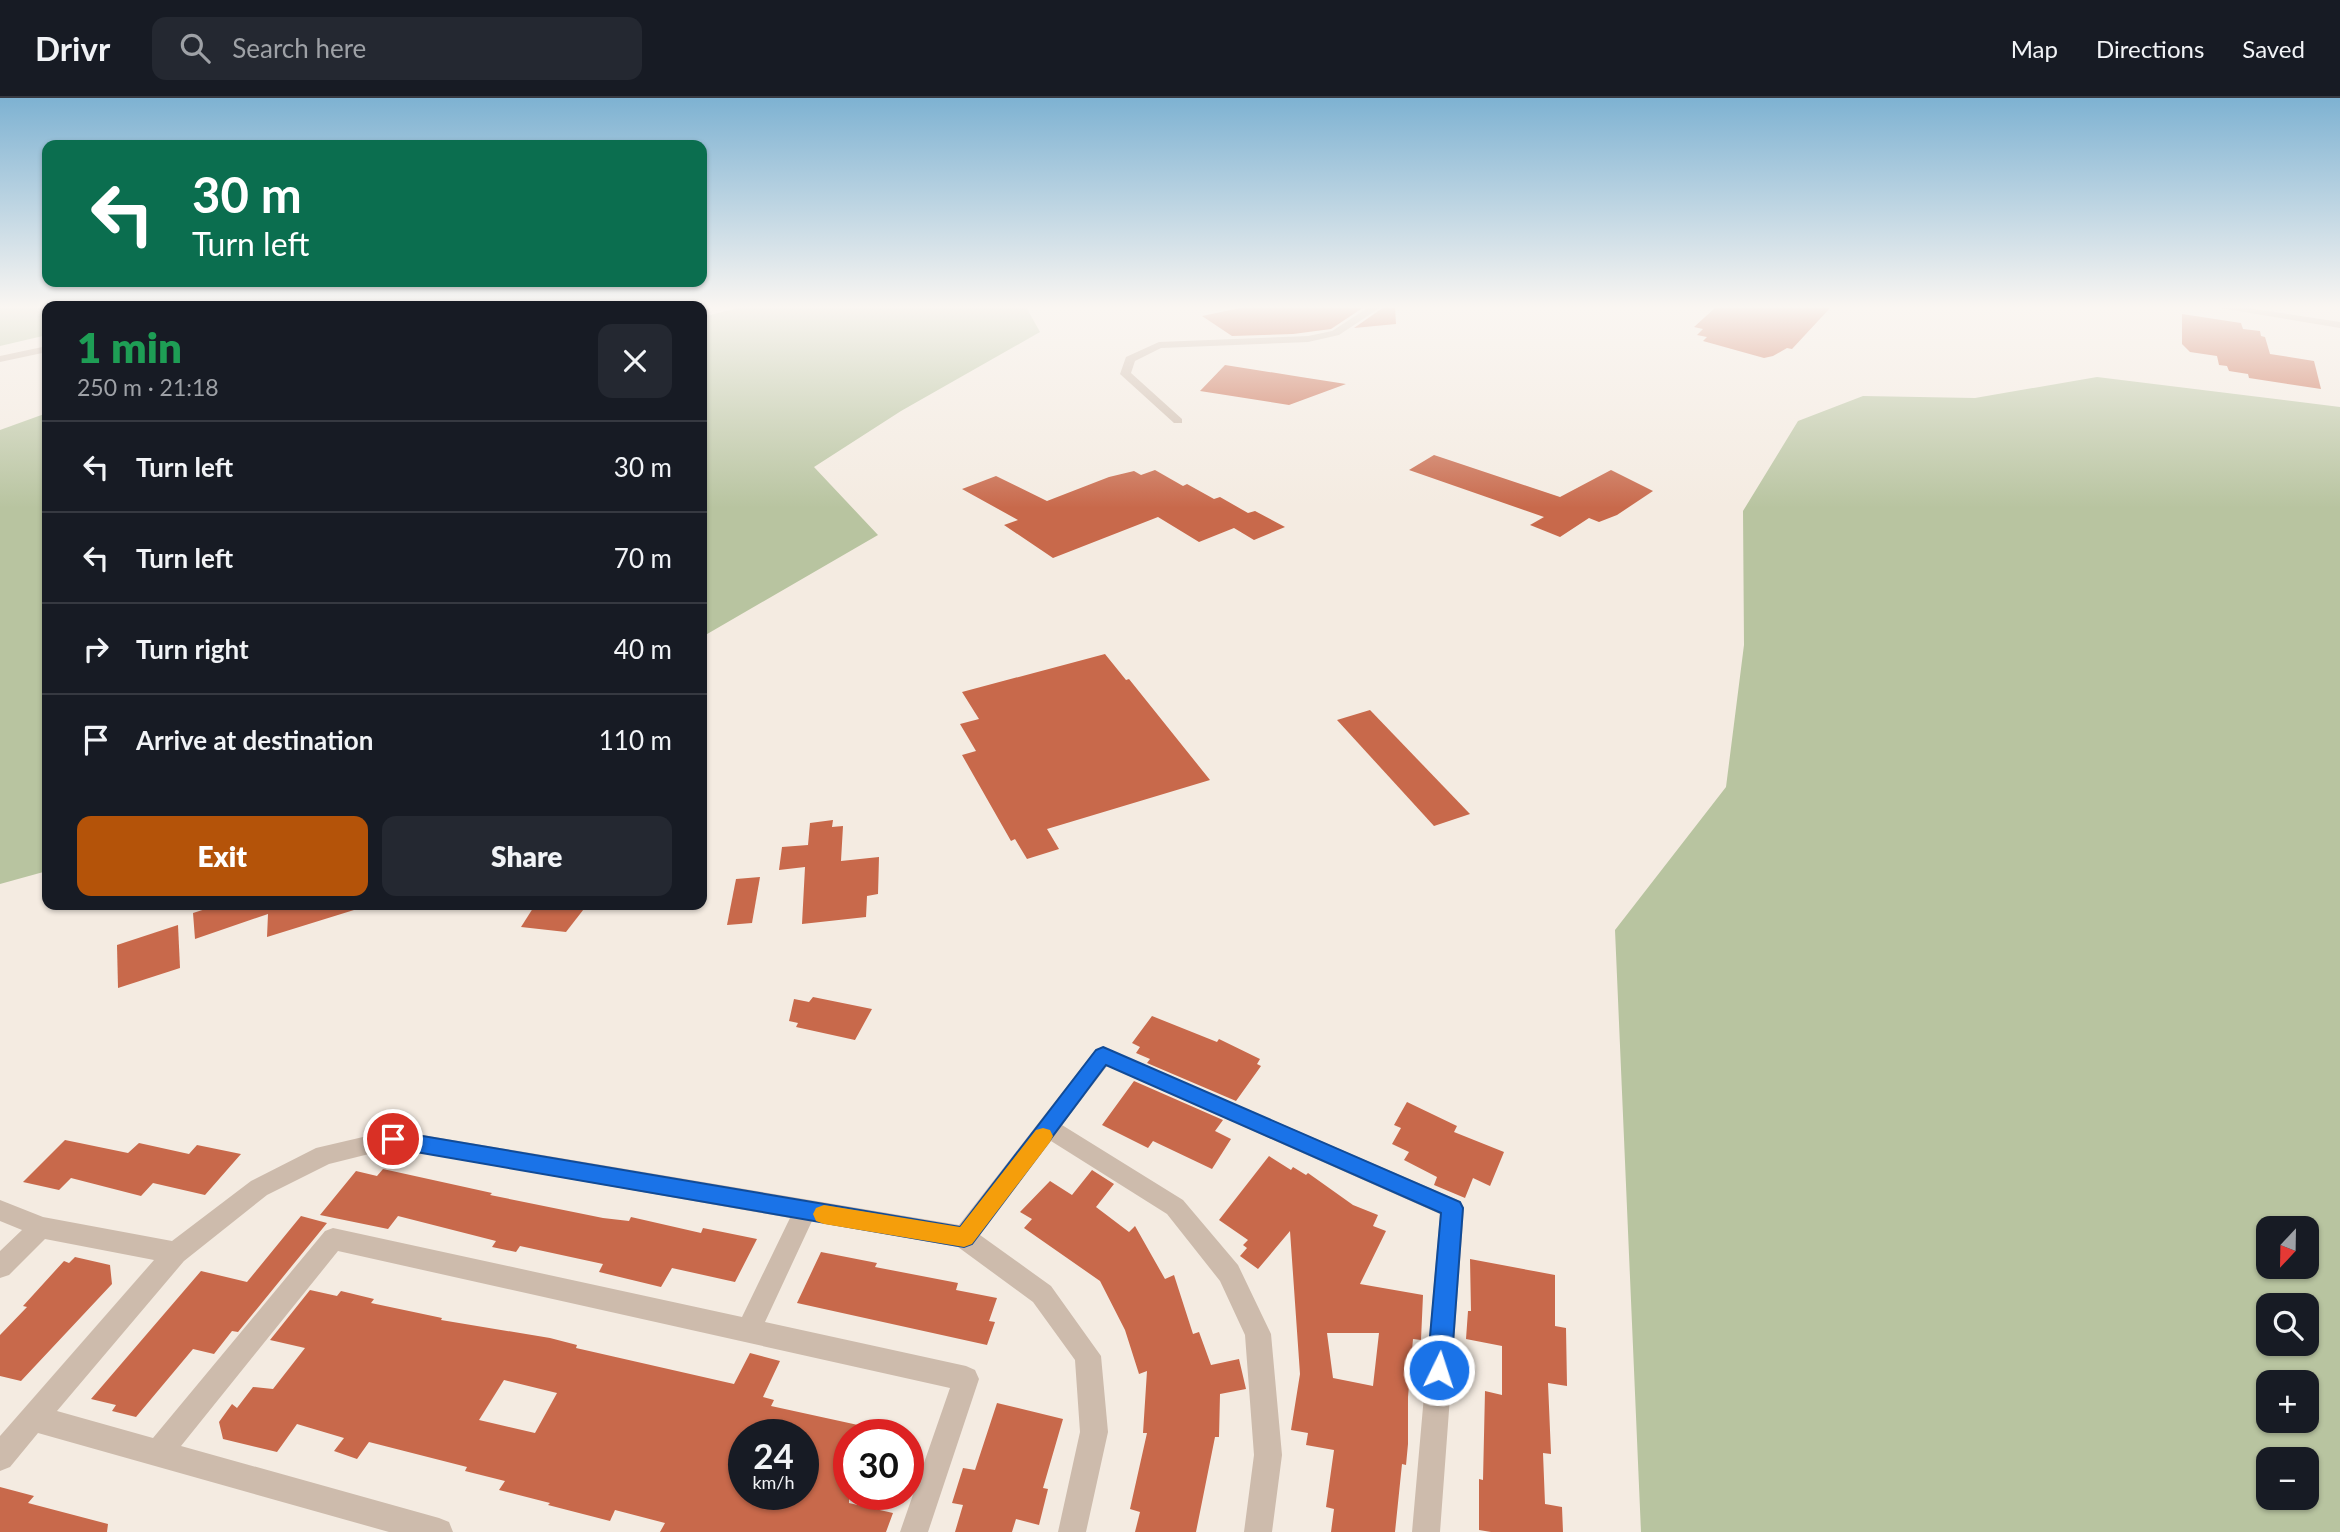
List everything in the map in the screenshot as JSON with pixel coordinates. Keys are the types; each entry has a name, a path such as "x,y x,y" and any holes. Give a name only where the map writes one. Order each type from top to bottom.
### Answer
{"street":[{"path":"1125,374 1178,421"},
{"path":"964,1237 1103,1055 1452,1208 1426,1532"},
{"path":"1049,1128 1175,1207 1229,1273 1258,1334 1268,1455 1258,1532"},
{"path":"0,1457 175,1253 259,1188 324,1155 393,1139 964,1237 1042,1294 1088,1356 1094,1432 1072,1532"},
{"path":"0,1210 41,1227 175,1253"},
{"path":"748,1329 805,1211"},
{"path":"0,1267 41,1227"},
{"path":"159,1452 333,1240 966,1379 914,1532"},
{"path":"34,1418 439,1532"}],"green space":[{"path":"707,374 966,374 901,411 814,467 878,535 707,634"},
{"path":"2097,377 2340,407 2340,1532 1641,1532 1615,930 1726,787 1744,645 1743,511 1798,421 1863,396 1975,398"},
{"path":"42,415 42,872 0,884 0,430"}],"building":[{"path":"1216,374 1282,374 1346,384 1289,405 1200,391"},
{"path":"2248,374 2317,374 2321,389 2249,378"},
{"path":"1434,455 1560,497 1611,470 1653,491 1617,515 1599,522 1589,518 1560,537 1530,525 1544,517 1409,470"},
{"path":"1155,470 1183,486 1187,484 1214,499 1220,497 1248,513 1255,511 1285,527 1254,540 1234,528 1199,542 1158,517 1053,558 1004,525 1018,520 962,489 996,476 1047,501 1109,477 1134,471 1141,475"},
{"path":"1105,654 1126,680 1129,679 1210,780 1047,829 1059,849 1027,859 1015,839 1011,841 962,755 976,751 960,724 979,719 962,692"},
{"path":"1370,710 1470,814 1434,826 1337,720"},
{"path":"833,820 832,827 843,826 841,861 879,857 878,894 867,896 866,917 802,924 805,867 779,870 782,847 808,845 810,823"},
{"path":"760,877 752,923 727,925 736,879"},
{"path":"202,910 354,910 267,937 268,914 195,939 193,913"},
{"path":"532,910 583,910 566,932 521,927"},
{"path":"178,925 180,968 118,988 117,945"},
{"path":"813,997 872,1009 855,1040 796,1027 798,1023 789,1021 794,999 809,1002"},
{"path":"1152,1016 1217,1042 1219,1039 1260,1059 1257,1064 1261,1066 1236,1101 1147,1063 1150,1059 1136,1053 1140,1047 1132,1043"},
{"path":"1134,1081 1223,1120 1215,1131 1231,1139 1212,1169 1153,1141 1148,1148 1102,1125"},
{"path":"1407,1102 1457,1126 1454,1132 1504,1152 1490,1186 1473,1178 1465,1198 1434,1185 1437,1177 1404,1160 1409,1152 1392,1144 1401,1128 1394,1125"},
{"path":"65,1140 128,1153 139,1143 189,1154 197,1145 241,1154 205,1195 153,1183 141,1196 71,1178 59,1190 23,1182"},
{"path":"1269,1156 1291,1170 1293,1167 1306,1175 1308,1173 1353,1205 1378,1215 1373,1226 1386,1231 1360,1284 1423,1295 1421,1340 1413,1339 1408,1397 1408,1444 1406,1465 1402,1464 1395,1532 1331,1532 1334,1509 1326,1507 1334,1450 1306,1445 1308,1433 1291,1430 1300,1374 1290,1231 1258,1269 1240,1256 1247,1248 1243,1245 1248,1240 1219,1220","holes":["1327,1333 1379,1333 1373,1386 1333,1378"]},
{"path":"383,1169 492,1193 490,1195 603,1218 629,1221 631,1217 701,1233 703,1228 757,1239 735,1282 672,1268 661,1287 599,1272 603,1264 520,1246 516,1252 492,1247 496,1241 398,1216 388,1229 320,1215 356,1171 377,1176"},
{"path":"1092,1170 1114,1184 1096,1207 1129,1232 1135,1226 1165,1279 1174,1275 1193,1334 1199,1332 1211,1365 1239,1359 1246,1389 1220,1394 1219,1437 1215,1437 1196,1532 1135,1532 1140,1512 1130,1509 1147,1433 1143,1433 1147,1371 1139,1374 1125,1330 1100,1281 1024,1228 1032,1219 1020,1212 1050,1181 1072,1195"},
{"path":"301,1216 327,1223 238,1332 232,1331 214,1354 193,1349 136,1417 112,1411 116,1405 91,1399 201,1271 247,1282"},
{"path":"821,1252 877,1263 875,1267 958,1283 956,1290 997,1298 989,1321 995,1322 987,1345 797,1303"},
{"path":"75,1257 110,1265 112,1284 21,1381 0,1376 0,1335 27,1307 23,1306 64,1261 69,1263"},
{"path":"1470,1259 1555,1275 1555,1326 1566,1328 1567,1386 1548,1383 1551,1454 1543,1453 1545,1504 1562,1507 1563,1532 1479,1530 1479,1479 1483,1480 1485,1391 1502,1395 1502,1346 1466,1339 1468,1311 1471,1311"},
{"path":"310,1290 337,1296 341,1291 374,1299 371,1303 442,1318 441,1320 550,1338 577,1345 576,1348 734,1384 750,1353 780,1361 763,1397 774,1400 771,1406 833,1420 833,1510 880,1510 893,1513 886,1532 660,1532 665,1523 615,1510 610,1521 548,1505 550,1503 499,1490 505,1481 465,1471 467,1467 369,1442 357,1459 334,1451 344,1438 297,1424 277,1452 223,1439 219,1422 232,1404 237,1408 253,1387 273,1389 305,1348 270,1340","holes":["504,1380 557,1393 535,1433 479,1420"]},
{"path":"997,1403 1063,1419 1043,1488 1048,1489 1039,1525 1016,1519 1012,1532 955,1532 963,1505 952,1503 963,1468 975,1470"},
{"path":"0,1487 34,1496 28,1503 108,1524 107,1532 0,1532"}],"slow traffic":[{"path":"824,1214 964,1237 1043,1136"}],"route":[{"path":"393,1139 964,1237 1103,1055 1452,1208 1439,1370"}]}
